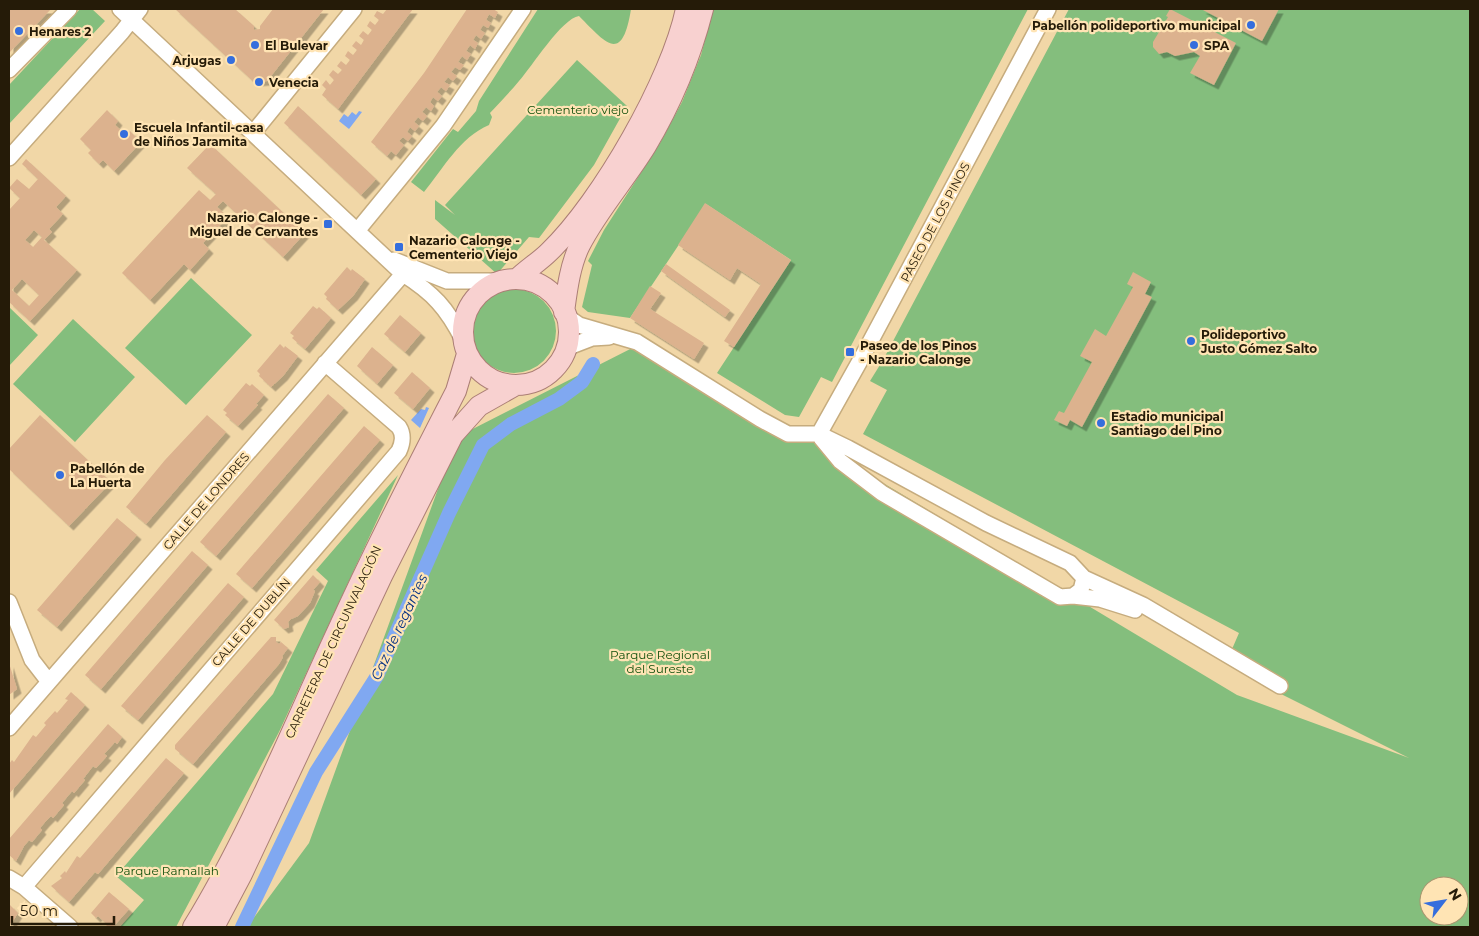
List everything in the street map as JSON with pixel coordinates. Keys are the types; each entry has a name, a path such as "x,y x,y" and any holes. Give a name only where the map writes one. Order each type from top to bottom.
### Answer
{"main road":[{"path":"509,280 542,286 553,294 565,314 568,326 566,348 556,367 538,380 516,385 501,383 487,376 476,366 465,347 463,329 468,308 482,291 509,280 549,252 587,207 615,164 668,66 686,9"},
{"path":"565,314 573,264 580,246 631,170 664,114 693,42 703,9"},
{"name":"CARRETERA DE CIRCUNVALACIÓN","path":"193,927 212,897 266,786 349,605 456,391 465,347"},
{"name":"CARRETERA DE CIRCUNVALACIÓN","path":"214,927 242,874 382,576 453,435 479,406 516,385"}],"street":[{"path":"9,70 69,9"},
{"path":"120,9 136,15 253,133 385,255 403,274 426,289 440,302 452,319 465,347"},
{"path":"253,133 354,9"},
{"path":"357,231 443,126 523,9"},
{"name":"PASEO DE LOS PINOS","path":"818,434 866,351 1048,9"},
{"path":"9,158 136,15"},
{"path":"385,255 447,282 509,280"},
{"name":"CALLE DE LONDRES","path":"9,728 403,274"},
{"path":"565,314 579,325 626,337 637,342 760,420 781,430 803,436 818,434 848,448 986,523 1070,563 1084,578 1143,605 1156,615 1280,686"},
{"path":"566,348 592,338 626,337"},
{"name":"CALLE DE DUBLÍN","path":"24,888 399,451 402,443 402,433 398,427 325,363"},
{"path":"818,434 840,461 908,510 1060,597 1094,598 1156,615"},
{"path":"1073,596 1082,590 1084,578"},
{"path":"9,602 32,660 49,682"},
{"path":"9,878 24,888 70,927"}],"green space":[{"path":"80,9 92,9 105,21 9,124 9,85"},
{"path":"538,9 631,9 623,38 617,43 611,44 605,40 579,16 564,25 516,85 490,113 492,117 489,125 469,137 461,145 424,192 411,182 453,129 458,132 476,111 479,101"},
{"path":"713,9 1028,9 832,382 821,377 799,417 785,415 717,373 791,260 706,204 630,318 588,312 582,307 592,265 588,261 604,230 660,143 682,102 701,55"},
{"name":"Parque Regional del Sureste","path":"1069,9 1470,9 1470,927 247,927 309,843 457,437 646,341 1237,695 1409,758 1281,694 1226,663 1239,633 863,434 887,390 870,381 883,360"},
{"name":"Cementerio viejo","path":"577,60 627,106 594,165 539,238 529,237 497,274 435,219 435,200 455,215 445,205"},
{"path":"191,278 252,335 186,405 125,348"},
{"path":"514,289 530,292 544,301 553,315 556,331 553,347 544,361 530,370 514,373 498,370 484,361 475,347 472,331 475,315 484,301 498,292"},
{"path":"9,307 38,335 9,366"},
{"path":"73,319 135,377 75,442 13,384"},
{"name":"Parque Ramallah","path":"398,475 279,732 176,927 120,927 144,900 116,876 273,694 328,581 316,570"}],"water":[{"path":"359,111 362,112 349,129 339,121 344,114 348,117 352,112 356,115"},
{"path":"426,407 429,408 420,428 411,420 421,409 425,410"}],"building":[{"name":"Henares 2","path":"9,9 51,9 9,53"},
{"name":"El Bulevar","path":"175,9 235,9 254,26 254,30 260,29 260,26 273,9 324,9 267,81 254,82"},
{"path":"387,9 413,9 338,109 322,95 326,89 322,85 326,80 330,85 334,80 329,75 333,70 338,74 342,70 337,66 341,61 346,65 350,60 345,56 348,51 353,55 357,50 352,46 356,41 361,45 364,40 359,36 363,31 368,35 372,30 367,26 370,21 375,25 379,20 374,16 377,11 383,14"},
{"path":"467,9 493,9 498,12 495,18 489,14 486,20 491,23 488,28 483,25 480,30 485,33 481,39 476,35 473,40 478,43 475,49 470,45 466,51 471,54 467,60 462,56 458,62 464,65 460,70 455,67 451,72 457,76 453,81 448,77 444,82 450,85 446,91 441,87 437,92 442,96 438,101 433,97 430,102 434,106 431,111 426,107 422,112 427,116 423,121 418,117 414,122 419,126 415,131 410,127 407,132 412,136 408,141 403,137 399,141 404,145 396,155 391,151 387,156 371,142 424,73"},
{"name":"SPA","path":"1170,9 1236,43 1214,85 1190,73 1200,56 1194,52 1175,56 1167,52 1159,54 1153,47 1153,42 1168,17 1166,16"},
{"name":"Pabellón polideportivo municipal","path":"1201,9 1279,9 1262,41"},
{"path":"298,106 376,179 361,195 284,123"},
{"path":"107,110 118,121 115,125 126,135 130,131 141,142 114,171 103,160 99,164 88,153 91,150 80,139"},
{"path":"210,144 305,233 283,257 223,201 217,207 228,217 203,243 209,249 190,270 184,264 150,300 122,273 199,190 210,200 216,194 187,168"},
{"path":"26,159 66,196 56,207 63,214 49,229 52,232 44,240 77,270 30,321 9,302 9,210 20,198 9,188 17,179 29,189 38,179 22,164","holes":["34,230 42,237 33,247 25,240","22,279 39,295 29,306 12,290"]},
{"path":"705,203 791,260 734,347 724,341 761,284 737,268 730,280 678,245"},
{"path":"666,264 730,310 725,317 661,271"},
{"path":"347,267 365,279 353,296 338,310 326,299 327,297 324,294"},
{"path":"1133,272 1151,282 1145,294 1152,297 1082,427 1070,420 1067,426 1054,420 1059,411 1064,413 1092,362 1080,356 1095,329 1106,336 1133,287 1127,284"},
{"path":"650,286 661,293 650,309 704,343 694,359 630,318"},
{"path":"313,306 317,309 319,307 331,318 305,349 292,338 294,336 290,333"},
{"path":"400,315 421,333 405,352 384,334"},
{"path":"280,344 298,356 283,376 271,387 259,376 260,374 257,371"},
{"path":"372,347 393,365 377,384 357,366"},
{"path":"412,372 430,388 413,409 394,393"},
{"path":"246,383 250,386 252,384 264,395 256,404 258,405 238,426 225,415 227,413 223,410"},
{"path":"328,394 344,408 216,556 200,542"},
{"name":"Pabellón de La Huerta","path":"40,415 111,482 69,526 9,469 9,449"},
{"path":"207,415 226,432 146,524 126,507 165,460"},
{"path":"364,426 380,440 252,588 236,574"},
{"path":"117,518 137,535 57,627 37,610"},
{"path":"192,551 208,565 101,689 85,675"},
{"path":"313,575 320,582 313,590 315,591 310,603 298,616 288,622 289,627 284,629 274,620"},
{"path":"228,583 244,597 138,720 121,706"},
{"path":"271,637 276,637 276,642 279,644 281,642 288,648 279,664 193,764 175,749 175,745"},
{"path":"9,663 17,689 9,695"},
{"path":"71,692 85,705 9,794 9,764 12,760 14,762 33,735 36,737 46,725 44,723 55,711 57,713 68,700 65,699"},
{"path":"108,724 122,737 117,744 115,742 104,754 107,756 96,768 93,766 83,779 85,780 74,793 72,791 62,803 64,805 53,818 51,816 40,828 42,830 32,842 29,840 16,861 9,855 9,839"},
{"path":"166,758 184,773 98,874 95,872 69,902 51,886 62,878 60,876 65,871 66,873 77,856 80,858"},
{"path":"109,892 129,909 113,927 106,927 107,924 91,913"},
{"path":"9,904 18,913 11,924 9,922"}],"waterway":[{"name":"Caz de regantes","path":"242,927 316,772 377,676 449,513 483,445 511,424 559,399 582,382 593,364"}],"place":[{"name":"Pabellón polideportivo municipal","path":"1251,25"},
{"name":"Henares 2","path":"19,31"},
{"name":"El Bulevar","path":"255,45"},
{"name":"SPA","path":"1194,45"},
{"name":"Arjugas","path":"231,60"},
{"name":"Venecia","path":"259,82"},
{"name":"Escuela Infantil-casa de Niños Jaramita","path":"124,134"},
{"name":"Nazario Calonge - Miguel de Cervantes","path":"328,224"},
{"name":"Nazario Calonge - Cementerio Viejo","path":"399,247"},
{"name":"Polideportivo Justo Gómez Salto","path":"1191,341"},
{"name":"Paseo de los Pinos - Nazario Calonge","path":"850,352"},
{"name":"Estadio municipal Santiago del Pino","path":"1101,423"},
{"name":"Pabellón de La Huerta","path":"60,475"}]}
